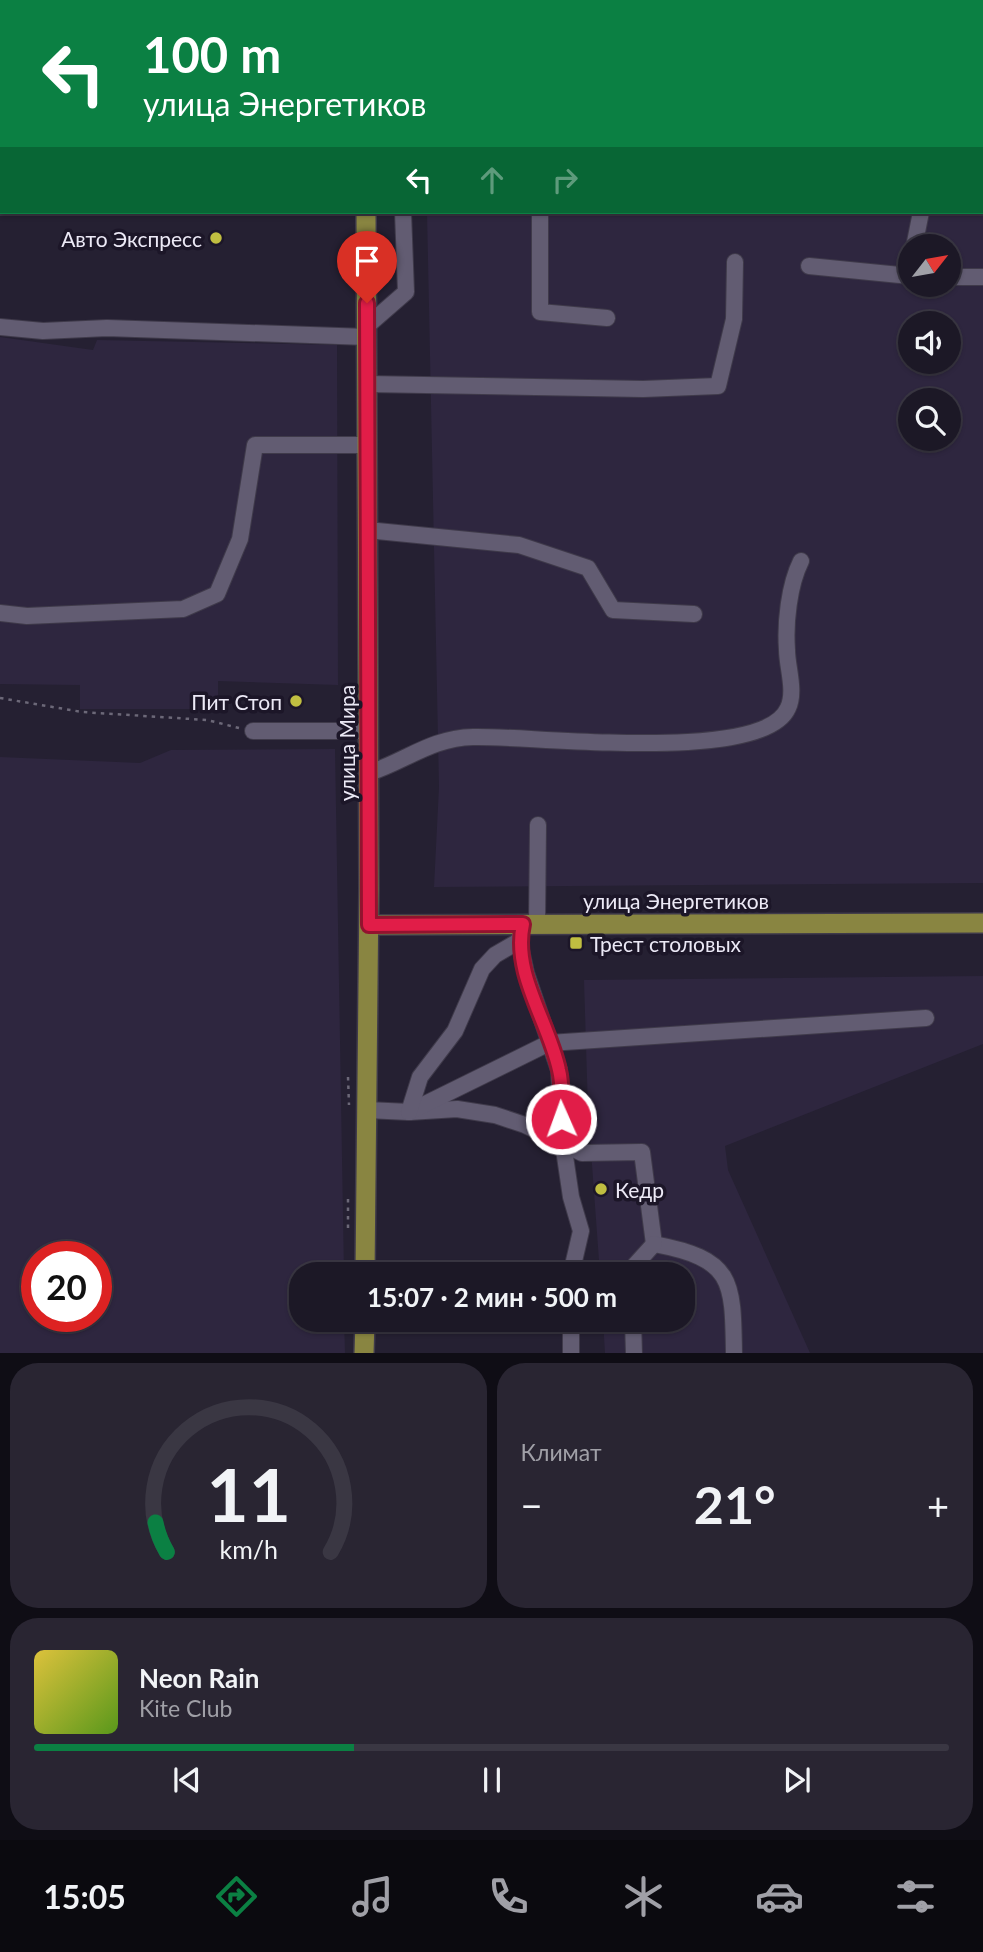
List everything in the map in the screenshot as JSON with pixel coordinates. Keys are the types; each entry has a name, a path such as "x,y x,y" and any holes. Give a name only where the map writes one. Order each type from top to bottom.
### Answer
{"main road":[{"name":"улица Мира","path":"365,1262 369,925 366,214"},
{"name":"улица Энергетиков","path":"369,925 526,930 983,923"},
{"path":"364,1353 365,1332"}],"lane":[{"path":"922,0 954,0"},
{"path":"0,327 43,331 107,328 367,331 406,292 403,214"},
{"path":"540,214 540,312 607,318"},
{"path":"917,234 921,214"},
{"path":"368,384 643,389 718,386 734,319 735,262"},
{"path":"809,266 898,275"},
{"path":"961,276 983,277"},
{"path":"0,613 27,616 183,609 218,594 240,539 254,445 368,445"},
{"path":"368,530 519,545 588,568 613,610 694,614"},
{"path":"369,773 393,765 411,752 434,743 471,737 621,743 697,742 726,739 760,728 781,717 789,708 791,693 786,647 795,574 801,561"},
{"path":"253,731 368,732"},
{"path":"538,825 526,930 548,1043 559,1070 563,1143 570,1197 581,1231 574,1262"},
{"path":"409,1112 420,1077 455,1031 482,969 526,930"},
{"path":"409,1112 548,1043 926,1018"},
{"path":"367,1110 409,1112 457,1109 495,1115 582,1153 642,1152 654,1244 638,1262"},
{"path":"654,1244 684,1250 713,1263 729,1280 734,1311 734,1353"},
{"path":"571,1332 571,1353"},
{"path":"633,1332 634,1353"}],"path":[{"path":"0,698 82,712 207,720 253,731"}],"shaded area":[{"path":"427,214 983,214 983,883 434,887 439,787"},
{"path":"0,337 93,350 97,340 337,345 338,685 218,681 218,709 80,709 80,685 0,684"},
{"path":"335,749 344,1262 289,1262 289,1332 344,1332 345,1353 0,1353 0,757 140,763 171,750"},
{"path":"983,976 983,1044 725,1146 728,1170 810,1353 605,1353 604,1332 695,1332 695,1262 599,1262 588,1110 584,980"}],"place":[{"name":"Авто Экспресс","path":"216,238"},
{"name":"Пит Стоп","path":"296,701"},
{"name":"Трест столовых","path":"576,943"},
{"name":"Кедр","path":"601,1189"}],"route":[{"path":"367,303 369,925 523,924 519,941 526,973 559,1070 561,1119"}]}
